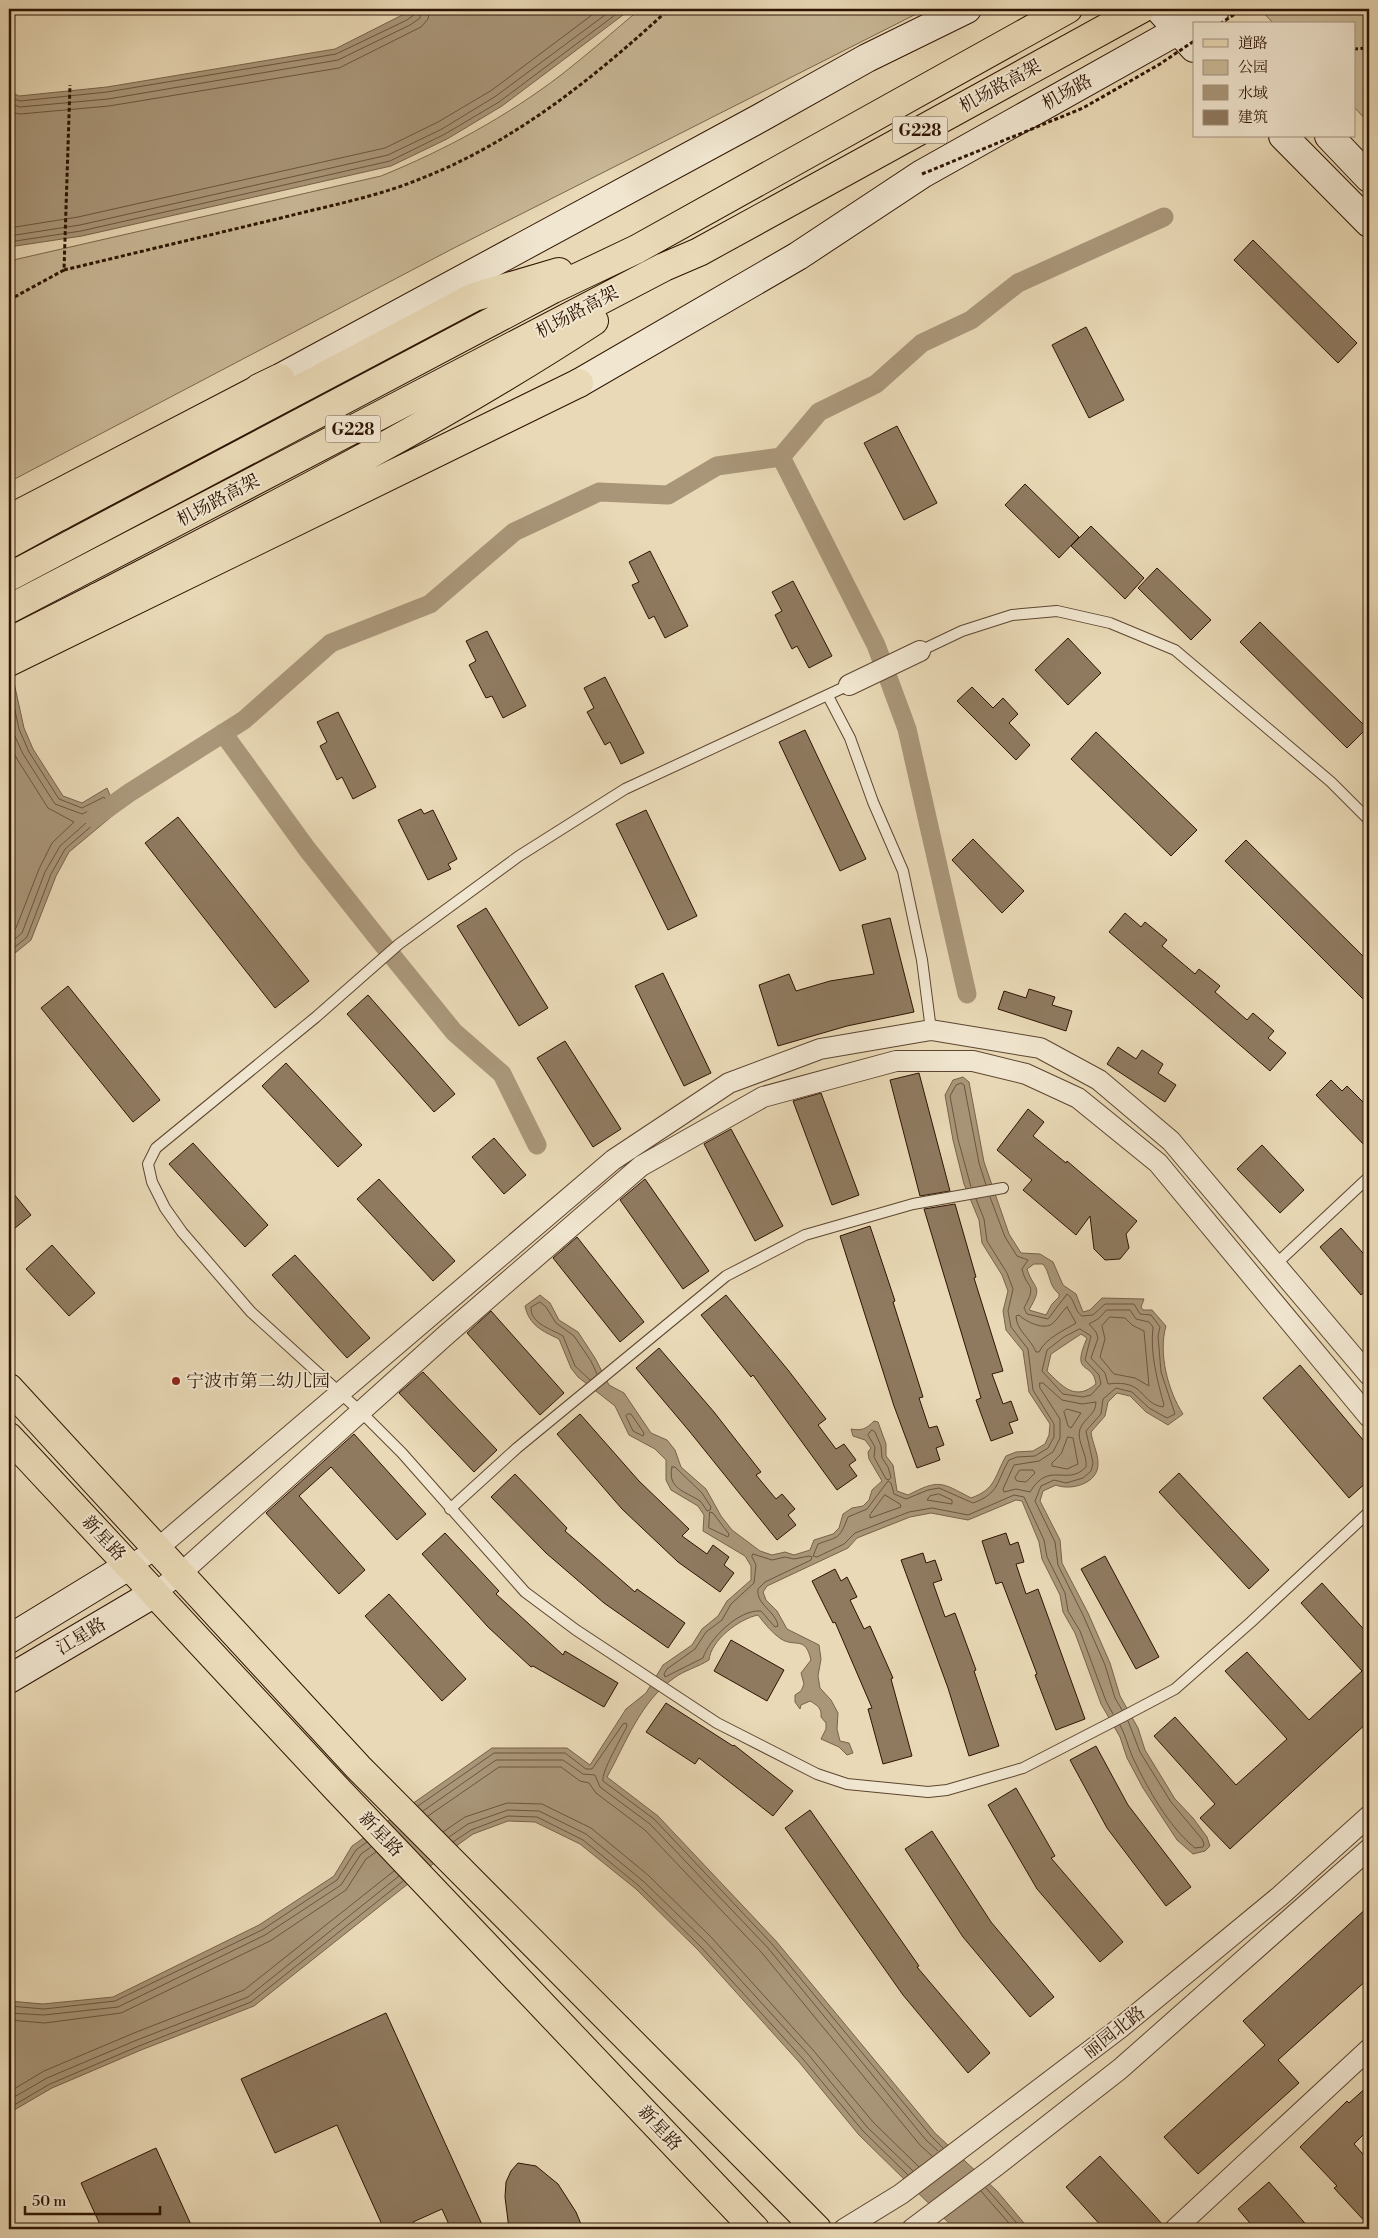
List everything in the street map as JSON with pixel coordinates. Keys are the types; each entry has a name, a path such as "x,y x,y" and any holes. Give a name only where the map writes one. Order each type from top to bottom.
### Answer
{"main road":[{"path":"9,519 280,378 867,58 967,9"},
{"name":"机场路高架","path":"9,577 544,294 637,249 1068,9"},
{"name":"机场路高架","path":"9,609 664,267 700,252 1142,9"},
{"path":"1159,9 1189,40"},
{"name":"机场路","path":"9,662 579,383 798,256 922,174 1189,40"},
{"path":"1285,138 1369,223"},
{"path":"1331,138 1369,178"},
{"path":"9,544 474,297 637,249"},
{"path":"9,642 301,492 518,371 700,252"},
{"path":"9,505 56,479 280,378"},
{"name":"新星路","path":"9,1388 358,1767 817,2229"},
{"name":"新星路","path":"9,1437 130,1565 153,1594 755,2229"},
{"name":"江星路","path":"9,1639 130,1565"},
{"name":"江星路","path":"9,1679 153,1594"}],"street":[{"path":"849,686 920,651"},
{"path":"130,1565 157,1549 342,1394 613,1160 730,1083 820,1049 931,1030 1040,1048 1100,1080 1172,1141 1369,1375"},
{"path":"153,1594 180,1574 641,1166 763,1097 896,1061 973,1061 1026,1074 1078,1098 1158,1163 1369,1417"},
{"name":"丽园北路","path":"844,2229 901,2194 1120,2028 1280,1896 1369,1816"},
{"name":"丽园北路","path":"919,2225 1120,2069 1369,1849"},
{"path":"1175,2229 1369,2049"}],"lane":[{"path":"920,651 962,631 1012,614 1057,611 1110,623 1175,650 1331,782 1369,820"},
{"path":"849,686 625,789 519,856 399,944 316,1017 156,1148 148,1164 152,1182 165,1208 182,1232 252,1312 342,1394 402,1453 525,1592 576,1630 717,1723 817,1774 847,1784 928,1792 947,1790 1023,1768 1175,1690 1369,1512"},
{"path":"828,696 850,738 874,802 903,870 922,960 931,1030"},
{"path":"1276,1264 1369,1177"},
{"path":"450,1509 518,1448 726,1276 805,1235 913,1204 1003,1188"}],"path":[{"path":"9,300 64,270 348,201 420,180 488,147 551,107 615,58 669,9"},
{"path":"1217,17 1242,9"},
{"path":"922,174 1083,108 1160,64 1189,40"},
{"path":"1356,49 1369,48"},
{"path":"64,270 70,84"}],"green space":[{"path":"640,9 926,9 454,248 9,482 9,261 381,176 452,144 519,105 561,75"},
{"path":"1260,9 1369,9 1369,123 1356,109 1356,22 1272,22"}],"water":[{"path":"414,9 631,9 502,106 447,139 391,166 82,236 9,247 9,91 19,96 107,87 335,49"},
{"path":"9,660 24,728 33,749 63,796 82,803 107,788 117,812 69,852 56,876 31,940 9,958"},
{"path":"963,1077 969,1082 984,1162 1009,1234 1021,1253 1040,1254 1053,1262 1063,1285 1076,1294 1083,1312 1090,1310 1102,1298 1144,1299 1141,1307 1143,1310 1152,1310 1166,1326 1163,1348 1166,1372 1173,1394 1183,1414 1168,1425 1146,1412 1130,1396 1117,1393 1108,1402 1105,1416 1091,1432 1098,1463 1094,1476 1083,1484 1069,1487 1056,1485 1043,1491 1040,1501 1060,1540 1062,1563 1088,1613 1110,1663 1120,1696 1138,1728 1145,1750 1175,1799 1193,1818 1207,1837 1210,1846 1205,1851 1193,1854 1177,1840 1143,1788 1127,1758 1120,1737 1101,1704 1075,1633 1063,1612 1060,1595 1042,1559 1039,1542 1022,1501 1016,1500 968,1520 931,1513 910,1517 857,1538 848,1548 767,1586 763,1592 766,1600 777,1611 787,1629 819,1645 821,1659 818,1676 820,1688 831,1700 838,1713 837,1729 840,1741 849,1743 853,1753 847,1755 839,1747 821,1739 826,1729 826,1723 821,1717 821,1711 817,1705 810,1701 801,1705 800,1709 795,1702 795,1695 801,1691 804,1684 801,1673 811,1660 806,1647 781,1639 758,1615 743,1621 720,1638 711,1652 709,1660 678,1675 662,1688 643,1711 607,1777 658,1816 776,1941 935,2133 997,2191 1029,2229 955,2229 859,2135 799,2062 698,1950 636,1889 580,1844 535,1822 508,1821 473,1834 254,2006 141,2050 52,2088 9,2113 9,2001 43,2004 113,1997 259,1925 334,1876 352,1846 492,1748 567,1748 590,1765 626,1709 646,1693 663,1665 692,1645 702,1629 718,1616 727,1601 751,1580 751,1566 745,1556 703,1531 704,1515 698,1506 671,1490 666,1480 666,1460 655,1449 629,1435 615,1406 578,1377 571,1368 559,1339 533,1323 525,1306 540,1295 550,1303 559,1320 578,1332 595,1358 609,1385 624,1393 651,1433 667,1440 675,1450 681,1467 706,1489 721,1516 732,1530 760,1551 772,1555 785,1552 794,1555 810,1550 814,1540 833,1534 839,1528 843,1514 852,1508 863,1506 869,1500 872,1490 882,1481 869,1459 868,1452 871,1448 865,1440 853,1436 851,1429 866,1428 874,1421 878,1422 886,1444 886,1456 893,1465 897,1491 908,1495 927,1486 940,1484 971,1498 985,1491 990,1486 1006,1456 1016,1452 1033,1451 1045,1444 1049,1435 1050,1424 1029,1392 1023,1351 1006,1330 1003,1311 1008,1291 1002,1275 982,1243 979,1220 964,1184 953,1140 945,1095 953,1080","holes":["1034,1264 1043,1264 1055,1291 1059,1294 1059,1297 1052,1304 1046,1315 1029,1310 1034,1302 1037,1291 1027,1269","1081,1334 1087,1338 1082,1350 1082,1363 1091,1372 1096,1384 1082,1392 1075,1392 1058,1382 1047,1371 1051,1354"]}],"building":[{"path":"1253,240 1357,343 1338,363 1234,260"},
{"path":"1086,327 1124,400 1089,418 1052,345"},
{"path":"897,426 937,503 904,520 864,443"},
{"path":"1025,484 1079,537 1059,558 1005,505"},
{"path":"1091,526 1144,578 1125,599 1071,546"},
{"path":"650,551 688,626 665,638 654,616 649,619 632,585 639,582 629,562"},
{"path":"1157,568 1211,620 1191,640 1138,588"},
{"path":"793,581 832,656 809,668 797,646 792,649 775,615 782,611 772,592"},
{"path":"1260,622 1367,728 1347,748 1240,642"},
{"path":"487,631 526,706 503,718 492,696 486,698 469,665 476,661 466,641"},
{"path":"1068,638 1101,673 1068,705 1035,670"},
{"path":"605,677 644,753 621,764 610,742 605,745 587,712 594,708 584,688"},
{"path":"972,687 993,708 1003,698 1018,714 1009,723 1030,745 1016,760 957,701"},
{"path":"338,712 376,787 353,799 342,777 337,780 320,746 327,742 317,722"},
{"path":"805,730 866,859 840,871 779,742"},
{"path":"1096,732 1197,830 1171,856 1071,759"},
{"path":"421,809 424,814 433,810 457,859 448,864 451,869 428,880 398,820"},
{"path":"646,810 697,916 668,930 616,824"},
{"path":"178,817 309,981 275,1008 145,843"},
{"path":"973,839 1024,891 1002,913 952,860"},
{"path":"1246,840 1369,962 1369,1005 1225,861"},
{"path":"486,908 548,1008 519,1026 457,926"},
{"path":"1125,913 1141,927 1145,922 1167,940 1162,946 1195,974 1199,969 1220,986 1215,992 1247,1020 1253,1013 1274,1031 1268,1038 1286,1053 1270,1071 1109,932"},
{"path":"890,918 914,1012 847,1026 778,1046 759,985 789,974 796,991 830,981 874,974 862,925"},
{"path":"663,973 711,1073 684,1086 635,986"},
{"path":"68,986 160,1100 133,1122 41,1008"},
{"path":"1029,989 1055,997 1052,1005 1072,1011 1066,1031 998,1009 1004,991 1026,998"},
{"path":"368,995 455,1094 434,1112 347,1014"},
{"path":"565,1041 621,1129 593,1147 537,1058"},
{"path":"1118,1047 1136,1059 1142,1050 1163,1064 1158,1073 1176,1085 1165,1102 1107,1064"},
{"path":"286,1063 362,1145 338,1167 262,1086"},
{"path":"919,1073 950,1191 920,1196 890,1080"},
{"path":"1331,1080 1342,1091 1347,1086 1369,1108 1369,1150 1316,1095"},
{"path":"821,1093 859,1195 832,1205 793,1101"},
{"path":"1028,1109 1044,1122 1033,1136 1066,1163 1067,1161 1137,1221 1126,1234 1129,1248 1120,1259 1105,1260 1094,1249 1090,1216 1076,1235 1023,1190 1032,1180 997,1150"},
{"path":"731,1129 783,1226 755,1241 704,1144"},
{"path":"494,1138 526,1175 504,1194 472,1157"},
{"path":"193,1143 268,1225 245,1247 169,1164"},
{"path":"1262,1145 1304,1190 1280,1213 1237,1169"},
{"path":"379,1179 455,1261 433,1281 357,1199"},
{"path":"645,1179 709,1271 683,1289 620,1200"},
{"path":"9,1188 31,1215 9,1233"},
{"path":"955,1204 976,1277 974,1278 1003,1371 992,1374 1003,1404 1011,1401 1018,1420 1009,1423 1013,1433 991,1441 976,1400 981,1398 924,1209"},
{"path":"870,1226 895,1301 893,1302 923,1397 919,1398 929,1428 937,1426 944,1445 936,1448 940,1460 917,1468 894,1406 840,1236"},
{"path":"1341,1228 1369,1260 1369,1288 1361,1295 1320,1247"},
{"path":"577,1237 644,1322 620,1342 553,1258"},
{"path":"52,1245 95,1293 69,1316 26,1269"},
{"path":"295,1255 370,1338 347,1358 272,1275"},
{"path":"726,1295 826,1419 818,1425 836,1449 844,1444 856,1460 849,1465 857,1476 837,1490 753,1375 751,1377 701,1315"},
{"path":"491,1311 564,1393 540,1415 467,1333"},
{"path":"659,1348 714,1412 761,1472 756,1475 776,1499 782,1494 795,1509 788,1515 796,1525 777,1540 636,1368"},
{"path":"1300,1365 1369,1447 1369,1480 1349,1498 1263,1398"},
{"path":"423,1372 497,1450 474,1472 399,1393"},
{"path":"580,1414 639,1481 689,1529 682,1536 707,1554 713,1545 729,1557 724,1565 734,1573 720,1592 678,1562 622,1509 557,1434"},
{"path":"354,1434 426,1514 397,1540 331,1467 299,1496 365,1570 339,1594 266,1513"},
{"path":"1179,1473 1269,1570 1249,1589 1159,1492"},
{"path":"515,1474 567,1528 565,1531 635,1592 637,1589 685,1623 668,1648 604,1603 546,1553 491,1497"},
{"path":"445,1533 499,1591 496,1594 563,1655 565,1651 618,1683 604,1707 533,1666 531,1667 488,1627 422,1554"},
{"path":"1006,1533 1010,1545 1018,1542 1024,1562 1016,1564 1026,1594 1038,1589 1085,1719 1056,1730 1002,1582 996,1584 982,1541"},
{"path":"923,1553 926,1563 935,1560 942,1580 933,1583 945,1617 955,1613 976,1670 974,1671 999,1746 969,1756 948,1688 901,1560"},
{"path":"1105,1556 1159,1657 1136,1669 1081,1569"},
{"path":"835,1569 841,1581 847,1577 857,1597 850,1600 864,1629 870,1626 893,1678 891,1679 912,1756 883,1764 868,1709 872,1708 835,1622 833,1623 812,1581"},
{"path":"1322,1583 1369,1635 1369,1721 1230,1849 1200,1818 1215,1804 1154,1736 1175,1717 1236,1785 1287,1739 1225,1671 1247,1652 1309,1720 1362,1671 1301,1603"},
{"path":"389,1594 466,1679 442,1701 365,1616"},
{"path":"731,1640 784,1670 767,1701 714,1671"},
{"path":"666,1703 734,1745 793,1791 773,1816 699,1758 695,1764 646,1732"},
{"path":"1096,1746 1128,1805 1191,1887 1166,1906 1107,1828 1070,1760"},
{"path":"1016,1788 1055,1856 1051,1858 1123,1942 1100,1962 1037,1889 988,1805"},
{"path":"810,1810 919,1966 917,1967 990,2053 968,2073 903,1995 785,1828"},
{"path":"932,1831 991,1922 1054,1997 1030,2017 963,1937 905,1849"},
{"path":"1369,1906 1369,1978 1278,2060 1299,2083 1198,2174 1164,2137 1265,2045 1243,2021"},
{"path":"386,2013 484,2229 451,2229 442,2209 413,2222 417,2229 384,2229 337,2125 275,2153 241,2079"},
{"path":"1369,2085 1369,2129 1354,2144 1369,2161 1369,2226 1334,2188 1337,2186 1300,2147 1347,2101 1349,2103"},
{"path":"156,2148 193,2229 102,2229 81,2183"},
{"path":"1100,2156 1164,2226 1163,2229 1104,2229 1066,2187"},
{"path":"518,2163 536,2166 558,2184 576,2212 583,2229 509,2229 505,2197 506,2182 511,2171"},
{"path":"1269,2182 1310,2229 1255,2229 1238,2209"}],"waterway":[{"path":"94,818 129,793 244,720 331,643 430,604 514,532 599,492 668,495 717,466 781,457 819,412 876,384 922,343 971,320 1018,283 1164,217"},
{"path":"781,457 876,645 907,729 967,994"},
{"path":"223,733 307,849 454,1032 502,1074 537,1145"}],"place":[{"name":"宁波市第二幼儿园","path":"176,1381"}]}
